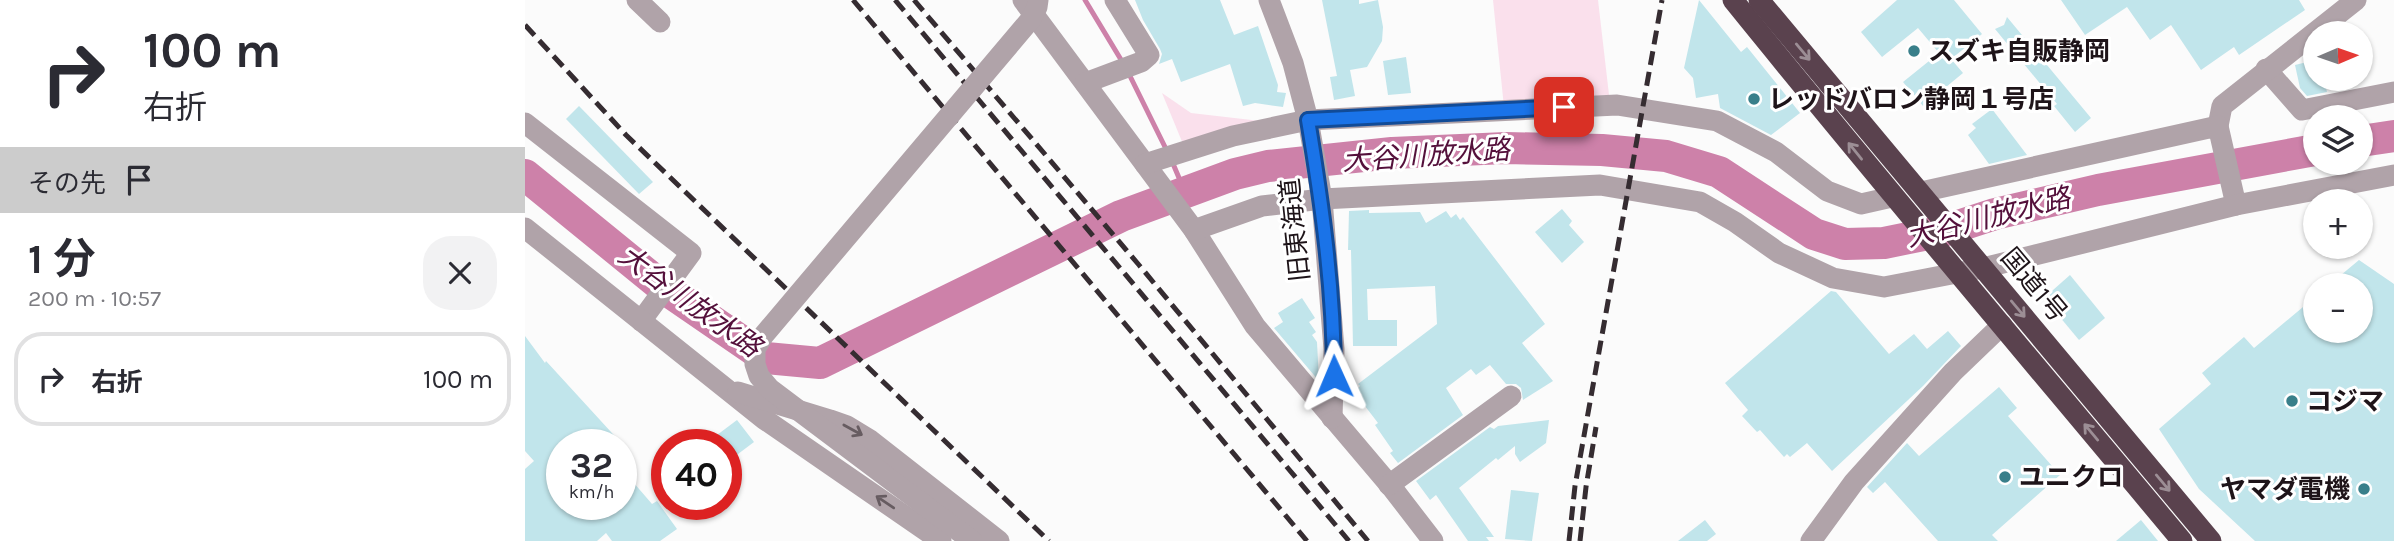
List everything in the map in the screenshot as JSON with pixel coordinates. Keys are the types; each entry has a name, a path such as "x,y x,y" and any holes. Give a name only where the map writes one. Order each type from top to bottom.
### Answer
{"highway":[{"name":"国道1号","path":"1733,0 1895,201 2182,541"},
{"name":"国道1号","path":"1759,0 2211,541"}],"street":[{"path":"637,0 660,22"},
{"path":"1023,0 1191,226 1255,326 1433,541"},
{"path":"972,541 770,389 759,376 755,364 755,349 803,287 1031,19 1038,0"},
{"path":"1085,83 1142,62 1149,55 1115,0"},
{"name":"旧東海道","path":"1269,0 1293,62 1308,120 1322,199 1334,349 1332,418"},
{"path":"2236,205 2219,131 2222,106 2356,0"},
{"path":"2266,69 2302,110 2394,92"},
{"path":"1148,167 1233,136 1308,120 1617,105 1717,121 1776,152 1827,191 1861,204 1895,201"},
{"path":"525,123 691,253 644,317"},
{"path":"1923,195 2219,131"},
{"path":"1191,226 1262,206 1322,199 1599,185 1700,202 1735,222 1779,253 1833,278 1884,287 1953,268 2236,205 2394,174"},
{"path":"525,228 644,317 764,419 941,541"},
{"path":"1811,541 1854,482 1953,372 2002,325"},
{"path":"720,384 752,397 847,426 870,440 999,541"},
{"path":"1389,485 1511,396"},
{"path":"803,446 795,432 797,422 820,416"}],"shaded area":[{"path":"1493,0 1598,0 1609,95 1504,107"},
{"path":"1162,93 1191,113 1269,122 1183,144"}],"building":[{"path":"1135,0 1220,0 1234,35 1258,26 1278,85 1277,92 1286,93 1283,107 1255,103 1243,106 1230,64 1181,82 1172,59 1159,64 1162,54"},
{"path":"1322,0 1359,0 1359,4 1378,0 1383,27 1382,41 1367,67 1350,70 1355,96 1334,100 1330,77 1337,76"},
{"path":"1699,0 1741,52 1747,47 1800,113 1771,135 1720,108 1718,94 1696,98 1693,78 1684,68"},
{"path":"1897,0 1954,0 1982,34 1951,59 1963,73 1923,106 1903,82 1939,53 1918,28 1882,57 1861,32"},
{"path":"2061,0 2299,0 2305,10 2239,55 2234,47 2201,70 2171,25 2150,40 2127,7 2085,35"},
{"path":"2007,17 2091,118 2075,132 2054,106 2057,104 1995,29 2004,25"},
{"path":"1406,57 1411,93 1388,95 1383,61"},
{"path":"2303,63 2303,91 2327,92 2307,96 2300,88 2295,65"},
{"path":"579,106 653,182 639,194 566,119"},
{"path":"1992,109 2027,155 1989,164 1968,135 1976,128 1972,124"},
{"path":"1562,209 1572,221 1569,225 1584,242 1562,263 1535,232"},
{"path":"1369,210 1369,213 1420,212 1426,223 1446,211 1451,218 1456,214 1460,220 1463,217 1545,324 1522,343 1553,381 1523,400 1521,388 1516,384 1506,384 1490,365 1476,375 1471,369 1446,388 1463,415 1398,463 1375,425 1378,423 1358,397 1362,395 1357,389 1360,386 1358,384 1437,324 1435,286 1367,289 1368,320 1397,320 1397,346 1353,346 1351,250 1348,250 1349,211"},
{"name":"コジマ","path":"2359,260 2394,284 2394,541 2255,541 2199,489 2159,429 2211,384 2202,373 2244,337 2254,348 2303,307 2303,343 2373,343 2373,273 2343,273"},
{"path":"2070,275 2105,318 2079,340 2044,298"},
{"path":"1831,291 1836,292 1889,354 1914,334 1927,349 1948,331 1961,346 1923,386 1832,471 1807,443 1790,457 1787,454 1784,457 1760,430 1757,432 1742,416 1748,410 1725,383"},
{"path":"1302,298 1315,318 1309,322 1316,332 1312,335 1317,342 1319,381 1274,328 1283,322 1278,313"},
{"path":"525,336 545,363 546,361 608,429 546,429 546,520 637,520 637,487 651,503 651,520 671,520 677,529 660,541 612,541 606,533 597,541 525,541 525,469 534,461 525,451"},
{"path":"1999,387 2017,408 2008,416 2060,475 1992,535 1998,541 1938,541 1885,482 1873,493 1867,487 1907,443 1919,456"},
{"path":"737,420 754,442 742,451 742,429 725,429"},
{"path":"1549,420 1546,443 1520,462 1515,454 1515,446 1459,488 1494,537 1486,537 1489,541 1468,541 1436,495 1430,500 1416,481 1490,427 1494,429 1498,426"},
{"path":"1511,490 1539,493 1532,541 1505,539"},
{"path":"1705,520 1716,534 1707,541 1678,541"},
{"path":"2141,520 2158,541 2116,541"}],"waterway":[{"path":"1085,0 1123,63"},
{"path":"1128,72 1167,151"},
{"name":"大谷川放水路","path":"2373,139 2394,136"},
{"name":"大谷川放水路","path":"525,175 664,288 766,358 820,363 1121,216 1235,174 1268,166 1392,153 1506,148 1602,150 1666,156 1719,172 1814,234 1845,244 1884,243 1943,231 1995,214 2098,190 2303,152"},
{"path":"1171,159 1185,192"}],"railway":[{"path":"853,0 1307,541"},
{"path":"895,0 1349,541"},
{"path":"914,0 1368,541"},
{"path":"1569,541 1575,486 1662,0"},
{"path":"525,25 626,135 1049,541"},
{"path":"1580,541 1596,427"}],"place":[{"name":"スズキ自販静岡","path":"1914,51"},
{"name":"レッドバロン静岡１号店","path":"1754,99"},
{"name":"コジマ","path":"2292,401"},
{"name":"ユニクロ","path":"2005,477"},
{"name":"ヤマダ電機","path":"2364,489"}],"route":[{"path":"1334,376 1322,199 1308,120 1564,107"}]}
